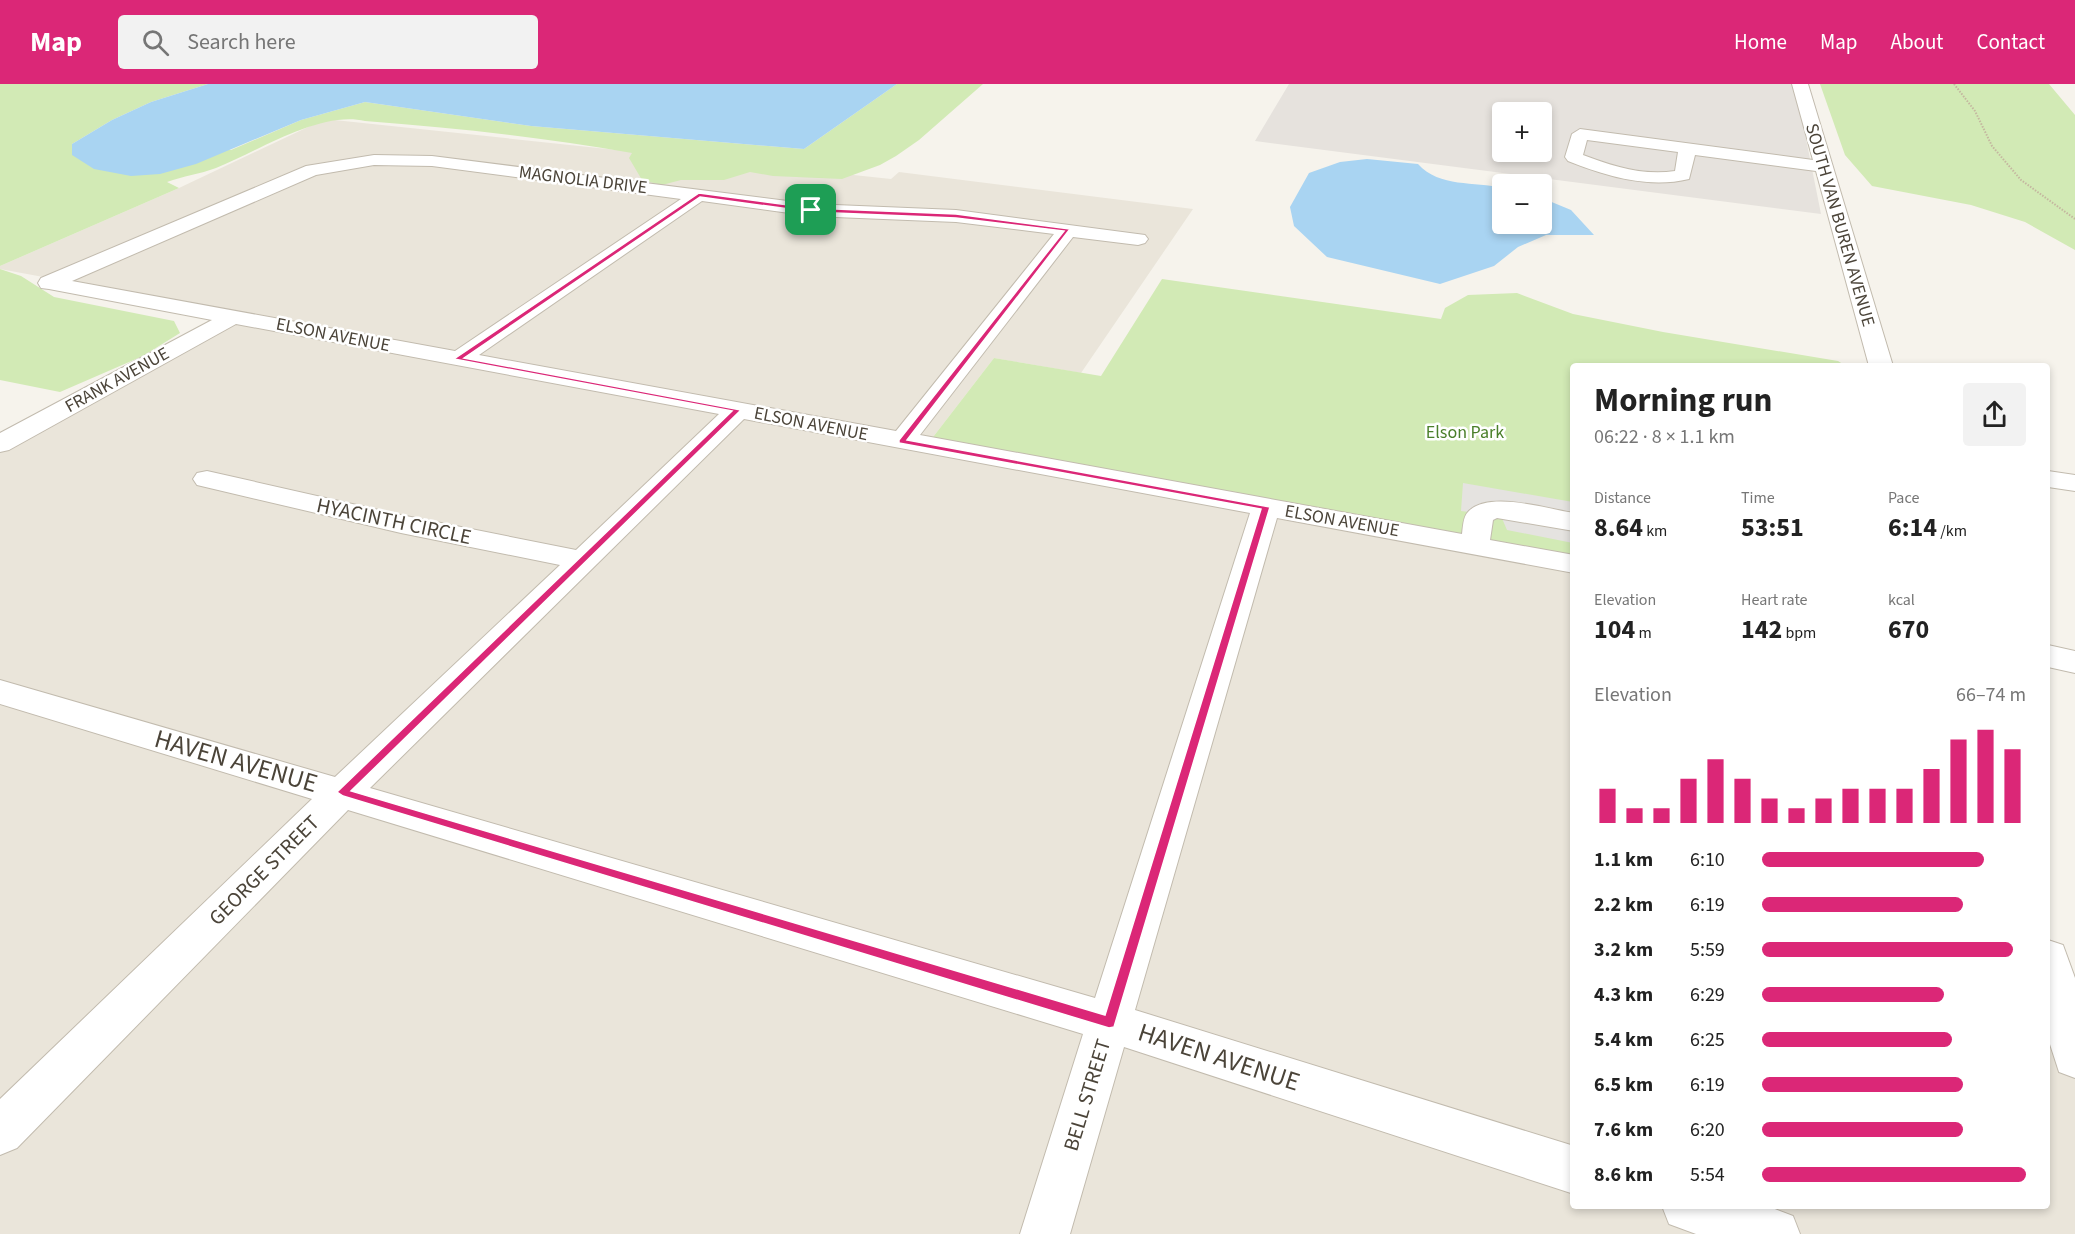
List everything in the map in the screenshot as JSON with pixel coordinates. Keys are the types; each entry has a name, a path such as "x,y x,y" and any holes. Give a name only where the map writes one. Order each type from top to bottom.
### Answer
{"street":[{"name":"SOUTH VAN BUREN AVENUE","path":"1800,84 1880,363"},
{"path":"1687,149 1683,175 1666,179 1631,175 1574,157 1580,134 1823,167"},
{"name":"MAGNOLIA DRIVE","path":"49,283 312,170 355,162 400,159 432,161 811,210 956,216 1138,239"},
{"path":"458,359 699,195"},
{"path":"902,441 1068,230"},
{"name":"ELSON AVENUE","path":"49,283 1570,563"},
{"name":"FRANK AVENUE","path":"1,442 235,316"},
{"name":"GEORGE STREET","path":"0,1132 343,792 738,410"},
{"name":"HYACINTH CIRCLE","path":"207,479 401,525 582,560"},
{"path":"2050,479 2075,483"},
{"name":"BELL STREET","path":"1045,1234 1266,507"},
{"path":"1474,545 1479,516 1491,510 1503,509 1570,521"},
{"path":"2050,656 2075,662"},
{"name":"HAVEN AVENUE","path":"0,692 343,792 1109,1023 1570,1169"},
{"path":"2050,965 2075,1057"},
{"path":"1696,1209 1775,1234"}],"path":[{"path":"1954,84 1975,111 1992,146 2014,172 2037,192 2075,219"}],"shaded area":[{"path":"1289,84 1795,84 1821,214 1552,179 1552,174 1511,174 1255,141"},
{"path":"325,119 891,179 899,172 1193,209 1081,373 994,358 930,441 0,269 0,266 179,188"},
{"path":"235,316 1570,563 1570,1209 2050,1209 2050,965 2075,1057 2075,1234 0,1234 0,444"},
{"path":"1463,483 1570,501 1570,542 1507,530 1501,516 1461,511"}],"green space":[{"path":"0,84 208,84 151,102 112,120 72,144 231,150 301,120 365,102 531,126 804,149 897,84 983,84 919,140 896,156 880,165 842,179 773,176 750,172 724,180 681,180 662,185 642,180 629,158 632,153 466,130 348,119 329,121 290,134 216,168 167,182 179,188 0,266"},
{"path":"1820,84 2049,84 2075,115 2075,250 2025,222 1971,205 1872,186 1845,155"},
{"path":"0,269 21,276 54,297 174,321 180,333 143,356 60,392 0,380"},
{"name":"Elson Park","path":"1162,279 1441,319 1445,308 1468,295 1517,293 1573,314 1841,363 1570,363 1570,562 930,441 994,358 1101,376"}],"water":[{"path":"208,84 897,84 804,149 531,126 365,102 301,120 196,164 160,174 131,176 94,169 72,155 72,144 112,120 151,102"},
{"path":"1367,159 1418,164 1436,177 1492,186 1492,234 1552,234 1552,202 1571,210 1594,235 1546,235 1518,247 1494,266 1440,284 1327,257 1294,226 1290,207 1309,173 1340,162"}],"route":[{"path":"699,195 811,210 956,216 1068,230 902,441 1266,507 1109,1023 343,792 738,410 458,359 699,195"}]}
